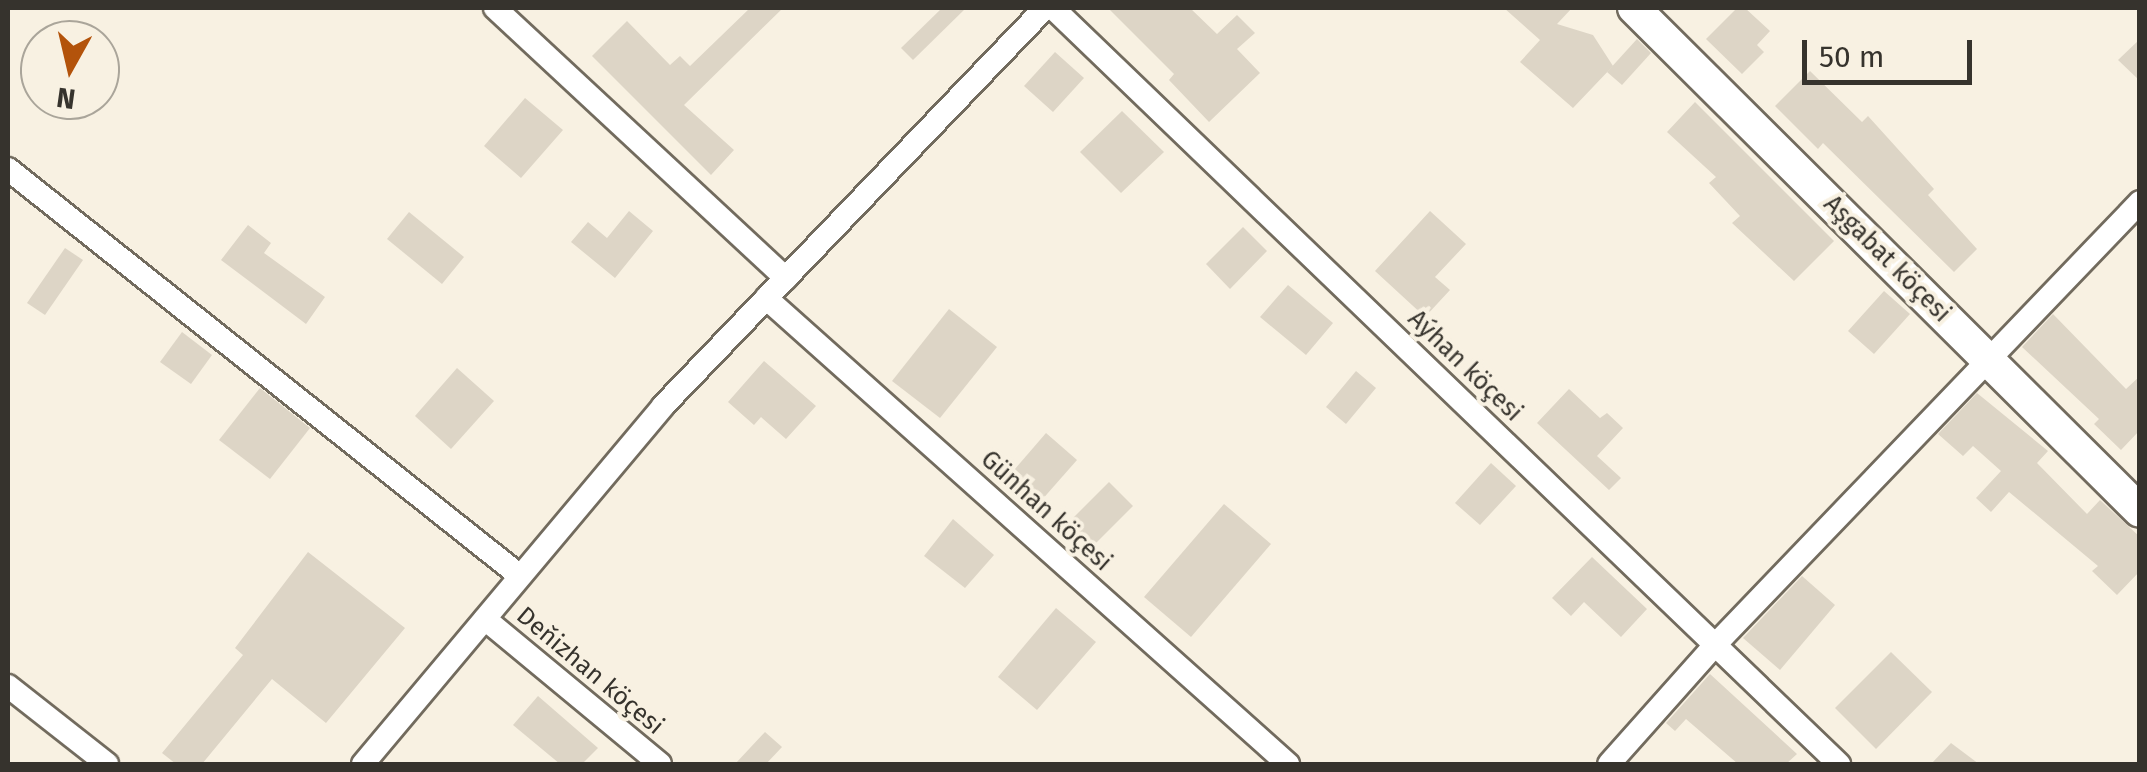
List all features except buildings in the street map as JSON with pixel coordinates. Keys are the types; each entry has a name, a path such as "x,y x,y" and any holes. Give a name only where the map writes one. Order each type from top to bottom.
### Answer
{"street":[{"path":"495,8 786,278"},
{"path":"363,764 518,575 766,298 1049,8"},
{"name":"Aýhan köçesi","path":"1049,8 1838,764"},
{"name":"Aşgabat köçesi","path":"1634,8 2140,512"},
{"path":"8,169 518,575"},
{"path":"1609,764 1715,645 1986,358 2140,202"},
{"name":"Günhan köçesi","path":"766,298 1288,764"},
{"name":"Deňizhan köçesi","path":"485,619 660,764"},
{"path":"8,686 107,764"}]}
